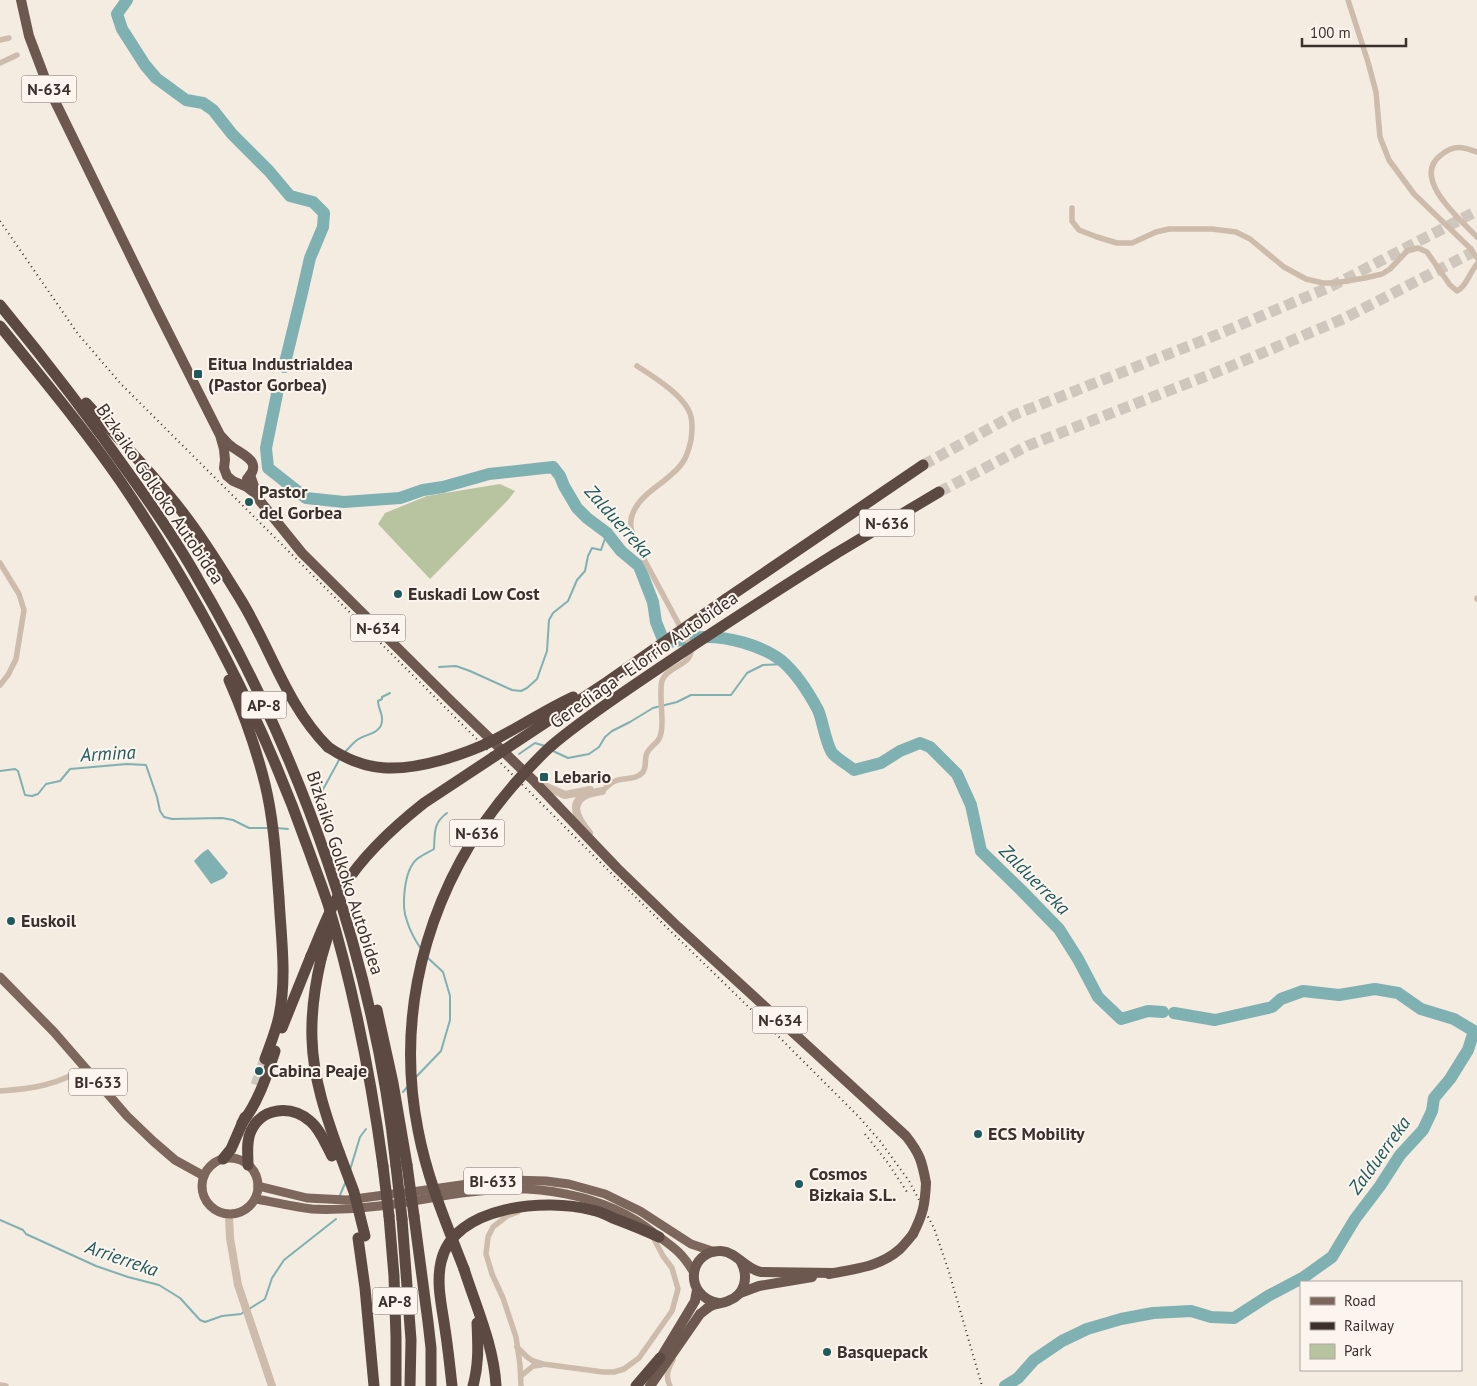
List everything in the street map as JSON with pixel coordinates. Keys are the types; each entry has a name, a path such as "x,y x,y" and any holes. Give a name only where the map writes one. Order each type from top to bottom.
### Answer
{"highway":[{"name":"N-634","path":"22,0 29,36 49,89 220,435 224,449 224,468 227,476 247,487 256,495 302,553 522,769 617,868 678,928 906,1136 918,1151 923,1163 926,1198 922,1215 913,1234 900,1249 884,1260 867,1267 759,1286 740,1293 727,1302 709,1307 700,1314 650,1386"},
{"name":"Bizkaiko Golkoko Autobidea","path":"0,305 27,336 110,446 156,512 198,578 265,706 294,773 343,911 364,985 401,1166 402,1219 411,1340 410,1386"},
{"name":"Bizkaiko Golkoko Autobidea","path":"0,326 86,434 154,533 184,582 252,710 284,783 328,903 366,1057 389,1216 394,1276 396,1386"},
{"path":"27,336 184,514 243,602 305,721 328,747 344,757 371,767 405,768 422,766 450,758 490,742 562,702 607,682"},
{"name":"N-634","path":"220,435 231,446 247,455 252,462 250,475 256,495"},
{"path":"225,460 232,454 242,453"},
{"name":"Gerediaga - Elorrio Autobidea","path":"316,957 333,906 344,886 391,831 424,802 607,682 923,465"},
{"path":"237,482 245,480 250,475"},
{"name":"Gerediaga - Elorrio Autobidea","path":"473,1296 429,1175 418,1127 412,1082 412,1032 418,979 431,928 441,901 468,847 502,799 550,747 596,712 746,610 939,492"},
{"path":"217,643 228,678 251,734 265,785 271,818 282,939 282,986 276,1029 265,1059"},
{"path":"242,1123 247,1117 269,1069 285,1019 316,957"},
{"path":"316,957 312,1041 317,1078 335,1154 362,1237 374,1386"},
{"path":"223,1159 231,1149 256,1085"},
{"path":"248,1165 247,1147 252,1129 261,1118 278,1110 290,1110 301,1114 311,1122 335,1154"},
{"path":"401,1166 414,1216 428,1322 431,1386"},
{"path":"452,1386 438,1282 441,1260 446,1247 464,1226 488,1214 511,1209 536,1206 571,1207 593,1210 655,1235"},
{"name":"N-634","path":"714,1252 728,1253 735,1256 750,1269 760,1272 834,1272"},
{"path":"714,1252 707,1254 696,1266 694,1282 697,1290 703,1297 718,1303"},
{"path":"740,1261 746,1277 740,1293"},
{"path":"646,1386 660,1358 695,1301 697,1290"},
{"path":"473,1296 477,1316 478,1369 473,1386"},
{"path":"473,1296 491,1352 496,1386"},
{"path":"636,1386 660,1358"}],"main road":[{"name":"BI-633","path":"0,977 54,1032 127,1116 174,1160 204,1176"},
{"path":"223,1159 236,1159 248,1165 254,1171 257,1178 256,1199 251,1206 237,1214 220,1213 206,1202 202,1193 202,1184 208,1168 215,1162 223,1159"},
{"name":"BI-633","path":"258,1186 307,1198 347,1200 482,1182 546,1181 569,1184 605,1194 640,1211 691,1244 714,1252"},
{"name":"BI-633","path":"256,1199 312,1209 368,1208 472,1192 509,1189 568,1194 602,1203 641,1222 655,1235 679,1251 694,1273"}],"street":[{"path":"1348,0 1376,92 1380,137 1389,160 1414,194 1470,248 1477,258"},
{"path":"0,40 9,38"},
{"path":"0,63 17,55"},
{"path":"1477,152 1466,148 1454,147 1440,155 1432,166 1431,180 1436,191 1477,237"},
{"path":"1072,208 1072,221 1079,230 1096,238 1117,243 1132,243 1156,232 1168,229 1212,229 1236,232 1250,239 1284,267 1306,279 1323,283 1335,283 1382,274 1390,269 1407,250 1418,248 1427,252 1450,286 1457,292 1462,289 1470,271 1477,264"},
{"path":"617,868 579,820 577,806 581,798 602,791 616,781 633,778 642,772 646,754 660,737 661,689 664,676 689,657 691,652 690,645 638,550 630,524 633,513 641,501 674,473 688,454 692,432 691,417 685,405 661,381 637,366"},
{"path":"0,563 18,594 24,610 16,659 8,675 0,685"},
{"path":"534,781 565,795 588,790 602,791"},
{"path":"0,1091 27,1089 52,1083 76,1073 85,1066"},
{"path":"521,1386 516,1337 486,1254 488,1237 493,1227 507,1216 536,1206"},
{"path":"229,1215 232,1258 243,1301 272,1386"},
{"path":"518,1347 527,1357 543,1364 603,1372 614,1372 624,1369 639,1358 672,1311 678,1289 672,1268 663,1256 655,1235"},
{"path":"670,1386 667,1374 679,1351 683,1338"},
{"path":"520,1376 533,1366 543,1364"},
{"path":"0,1385 6,1386"}],"green space":[{"path":"500,484 515,491 430,579 378,524 385,513 427,496"}],"water":[{"path":"208,849 228,873 224,878 211,884 194,861"}],"waterway":[{"path":"127,0 117,14 122,29 145,65 156,78 186,100 203,103 213,110 232,134 269,171 290,196 313,202 324,213 323,227 310,258 284,367"},
{"name":"Zalduerreka","path":"277,394 266,448 268,468 306,498 344,502 400,498 423,490 443,487 489,474 553,467 577,508 607,533 621,551 639,566 653,602 656,622 664,642 697,637 722,638 754,646 774,655 793,672 811,697 818,710 828,745 833,754 854,770 881,763 900,751 920,743 930,747 957,774 971,805 981,851 1059,929 1078,959 1098,997 1121,1019 1148,1011 1163,1012"},
{"name":"Armina","path":"439,667 456,666 512,690 521,691 527,688 537,679 547,651 549,620 553,613 568,601 577,580 585,571 592,548 601,550 607,533"},
{"name":"Arrierreka","path":"553,751 568,758 589,754 599,747 605,737 612,731 653,708 677,702 691,695 731,695 747,673 763,665 785,664"},
{"name":"Armina","path":"345,752 357,740 379,729 382,718 378,701 390,693"},
{"name":"Arrierreka","path":"519,754 535,743 545,746"},
{"name":"Armina","path":"320,795 339,760"},
{"name":"Armina","path":"0,771 15,769 18,771 25,795 32,796 38,794 46,784 60,781 70,769 127,764 146,765 160,811 164,817 172,819 222,818 233,820 249,828 267,828"},
{"name":"Arrierreka","path":"421,949 411,932 405,914 405,888 409,871 413,864 417,859 434,849 437,825 447,813"},
{"name":"Armina","path":"277,828 288,829"},
{"name":"Arrierreka","path":"416,1077 441,1051 450,1020 450,996 443,972 428,958"},
{"name":"Zalduerreka","path":"1005,1386 1018,1378 1034,1360 1062,1341 1087,1329 1121,1319 1153,1313 1191,1311 1211,1317 1234,1318 1268,1296 1304,1277 1332,1257 1355,1219 1400,1155 1423,1130 1432,1111 1434,1098 1450,1079 1468,1050 1474,1031 1454,1019 1421,1009 1398,993 1375,989 1339,995 1303,991 1281,999 1272,1007 1215,1020 1174,1013"},
{"name":"Arrierreka","path":"403,1092 408,1086"},
{"name":"Arrierreka","path":"350,1170 360,1137 366,1129"},
{"name":"Arrierreka","path":"340,1195 346,1181"},
{"name":"Arrierreka","path":"249,1309 265,1299 272,1278 284,1260 336,1219"},
{"name":"Arrierreka","path":"0,1220 96,1266 159,1285 180,1298 200,1320 205,1322 222,1316 241,1314 245,1311"}],"tunnel":[{"path":"923,465 1014,415 1209,338 1330,287 1477,211"},
{"path":"939,492 1027,446 1222,370 1345,318 1477,250"},
{"path":"256,1085 265,1059"}],"railway":[{"path":"0,221 78,334 121,384 620,882 761,1019 859,1117 880,1141 909,1181 934,1228 949,1272 982,1386"},
{"path":"865,1134 888,1163 907,1192"}],"place":[{"name":"Eitua Industrialdea (Pastor Gorbea)","path":"198,374"},
{"name":"Pastor del Gorbea","path":"249,502"},
{"name":"Euskadi Low Cost","path":"398,594"},
{"name":"Lebario","path":"544,777"},
{"name":"Euskoil","path":"11,921"},
{"name":"Cabina Peaje","path":"259,1071"},
{"name":"ECS Mobility","path":"978,1134"},
{"name":"Cosmos Bizkaia S.L.","path":"799,1184"},
{"name":"Basquepack","path":"827,1352"}]}
